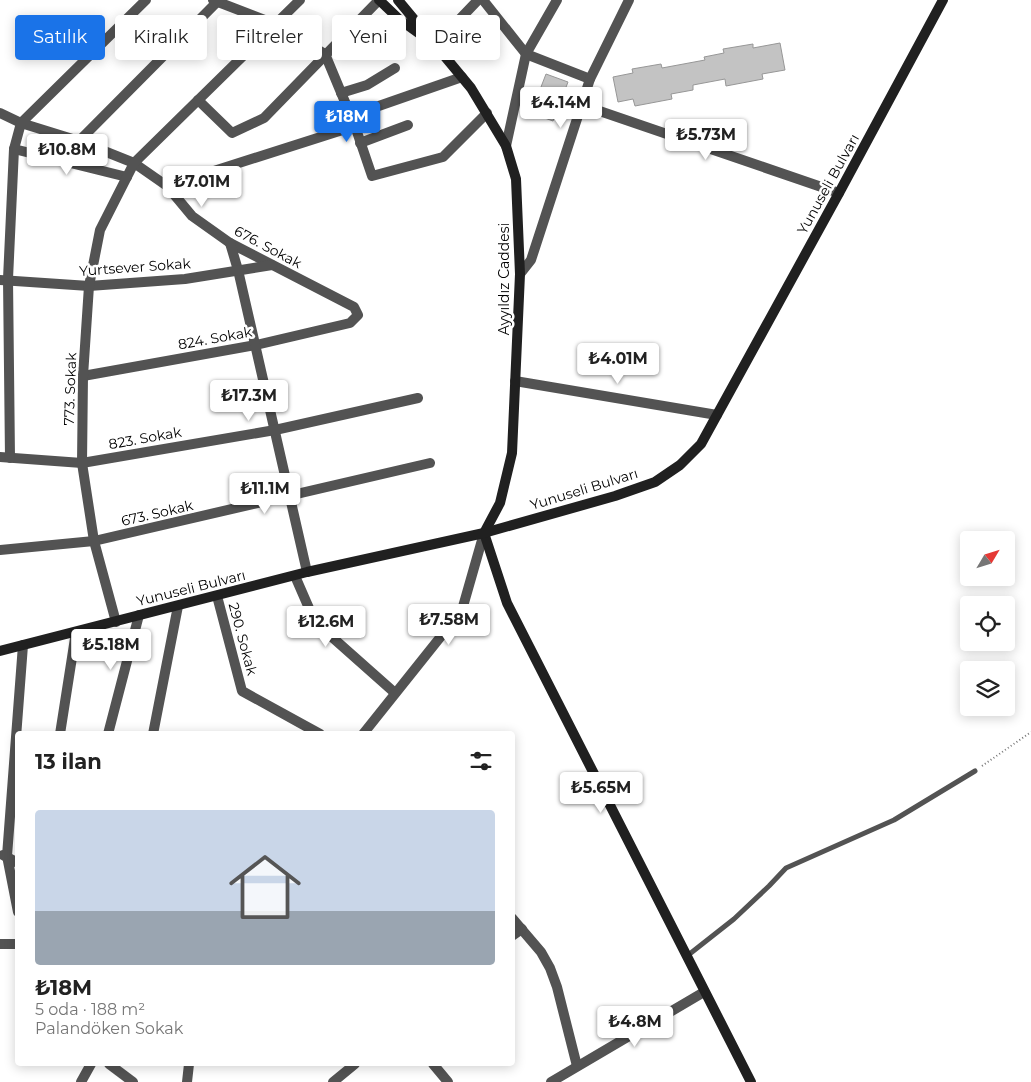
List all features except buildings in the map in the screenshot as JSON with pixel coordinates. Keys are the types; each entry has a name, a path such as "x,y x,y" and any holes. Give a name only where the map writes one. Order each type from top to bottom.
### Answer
{"main road":[{"name":"Ayyıldız Caddesi","path":"379,0 399,19 416,31"},
{"name":"Ayyıldız Caddesi","path":"398,0 416,21"},
{"name":"Yunuseli Bulvarı","path":"0,651 307,572 484,532 615,496 655,482 680,465 701,444 839,193 939,1"},
{"name":"Ayyıldız Caddesi","path":"448,60 487,113 506,146 516,179 520,274 512,452 500,503 484,532"},
{"path":"484,532 507,603 704,992 752,1082"}],"street":[{"path":"5,458 4,280 14,149 21,122 146,0"},
{"path":"285,15 300,0"},
{"path":"198,100 232,133 264,118 379,0"},
{"path":"463,15 478,0"},
{"path":"483,0 526,54 590,80"},
{"path":"506,146 526,54 557,0"},
{"path":"520,274 531,260 590,80 629,0"},
{"path":"79,141 216,1 253,15"},
{"path":"322,52 325,54 341,92 372,176 443,156 487,113"},
{"path":"134,163 239,60"},
{"path":"341,92 367,85 395,68"},
{"path":"167,186 352,121 462,77"},
{"path":"582,105 839,193"},
{"name":"676. Sokak","path":"0,113 134,163 167,186 192,216 230,243 354,307 358,315 350,323"},
{"path":"360,143 408,125"},
{"path":"14,149 127,178"},
{"name":"773. Sokak","path":"116,622 94,541 82,462 83,376 89,286 100,230 134,163"},
{"path":"230,243 256,345 307,572"},
{"name":"Yurtsever Sokak","path":"4,280 89,286 184,279 272,265"},
{"name":"824. Sokak","path":"83,376 256,345 350,323"},
{"path":"515,380 717,414"},
{"name":"823. Sokak","path":"5,458 82,462 275,430 418,398"},
{"name":"673. Sokak","path":"0,550 94,541 430,463"},
{"path":"365,731 462,610 484,532"},
{"path":"295,576 315,622 394,694"},
{"name":"290. Sokak","path":"217,596 242,691 315,731"},
{"path":"154,731 178,606"},
{"path":"109,731 139,615"},
{"path":"60,731 76,632"},
{"path":"15,901 3,855 23,645"},
{"path":"3,855 15,861"},
{"path":"515,921 541,952 550,968 557,987 577,1066"},
{"path":"515,934 522,929"},
{"path":"0,944 15,944"},
{"path":"551,1082 704,992"},
{"path":"81,1082 90,1066"},
{"path":"112,1066 133,1082"},
{"path":"186,1082 189,1066"},
{"path":"333,1082 353,1066"},
{"path":"435,1066 448,1082"}],"lane":[{"path":"687,956 734,919 770,886 786,868 894,820 976,771"}],"path":[{"path":"976,771 1031,732"}]}
